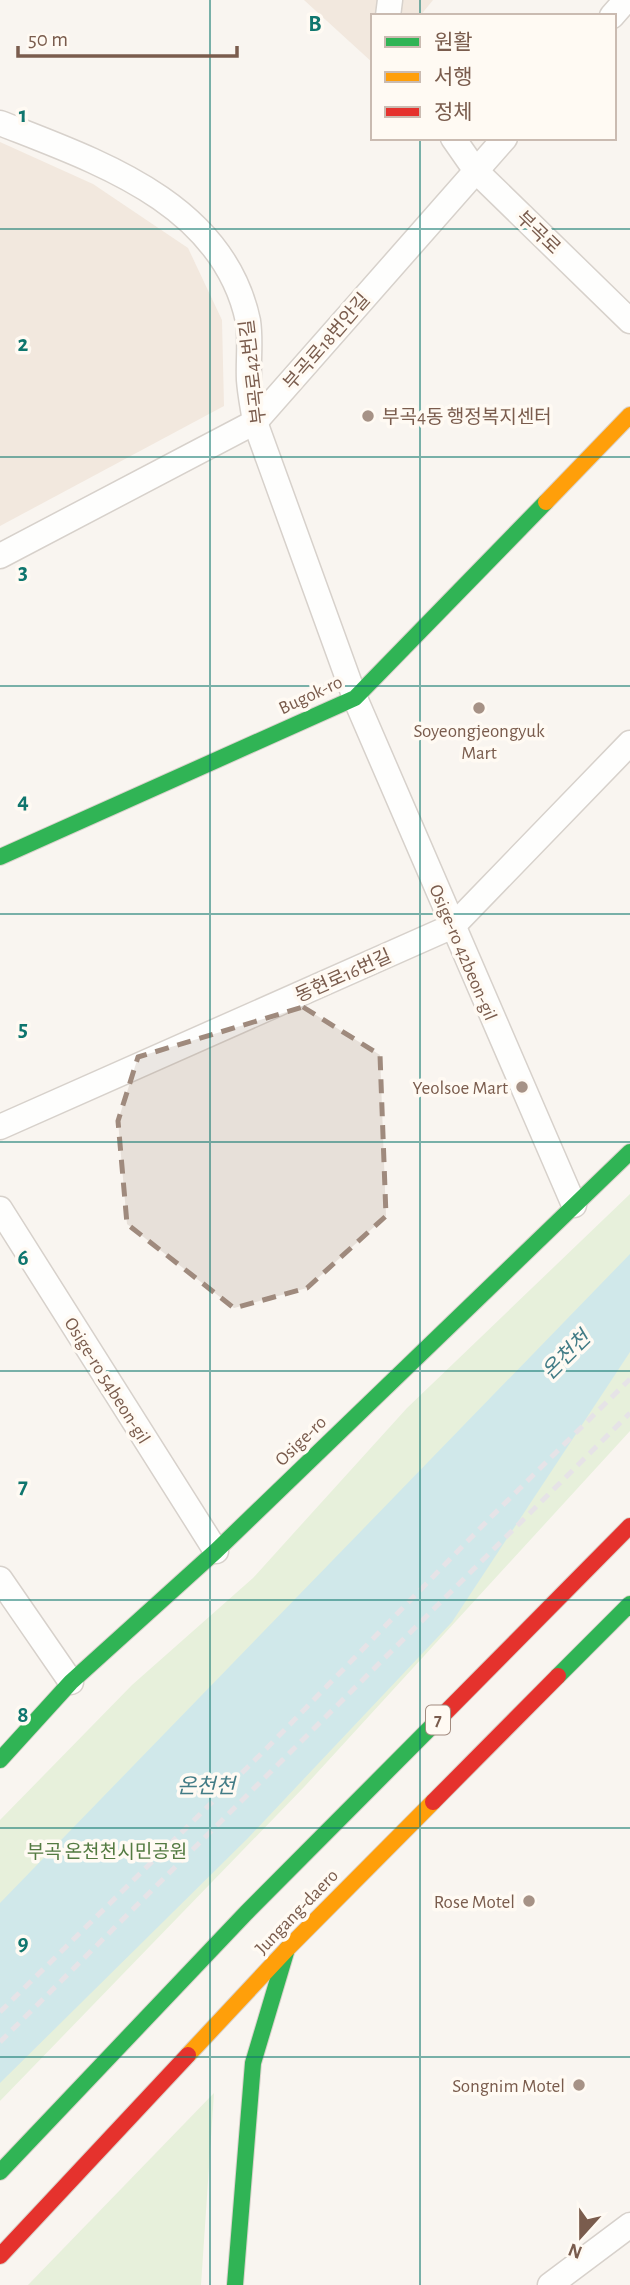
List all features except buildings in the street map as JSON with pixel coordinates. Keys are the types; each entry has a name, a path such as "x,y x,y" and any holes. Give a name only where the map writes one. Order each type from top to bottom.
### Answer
{"main road":[{"name":"Bugok-ro","path":"0,857 355,698 630,415"},
{"name":"Osige-ro","path":"0,1760 71,1682 216,1551 630,1152"},
{"name":"Jungang-daero","path":"0,2172 246,1913 630,1526"},
{"name":"Jungang-daero","path":"0,2256 287,1949 630,1604"},
{"path":"235,2285 254,2063 287,1949"}],"street":[{"path":"614,14 626,0"},
{"name":"부곡로42번길","path":"0,123 139,183 195,223 233,273 248,322 249,381 255,422 355,698"},
{"name":"부곡로","path":"454,140 476,171 630,321"},
{"name":"부곡로18번안길","path":"0,556 255,422 503,140"},
{"name":"Osige-ro 42beon-gil","path":"355,698 574,1205"},
{"name":"동현로16번길","path":"0,1127 453,926 630,743"},
{"name":"Osige-ro 54beon-gil","path":"0,1209 216,1551"},
{"path":"0,1579 71,1682"},
{"path":"550,2285 630,2225"}],"highlighted area":[{"path":"303,1007 380,1055 386,1216 307,1288 234,1308 127,1224 118,1121 138,1057"}],"shaded area":[{"path":"304,0 433,0 422,14 371,14 371,61"},
{"path":"0,142 93,184 188,248 222,320 224,406 0,526"}],"green space":[{"name":"온천천","path":"630,1194 630,1431 305,1786 0,2101 0,1820 132,1685 253,1578 407,1408"},
{"path":"214,2093 201,2285 28,2285"}],"water":[{"name":"온천천","path":"630,1254 630,1352 452,1622 248,1838 0,2083 0,1903"}],"railway":[{"path":"0,2012 266,1749 491,1517 630,1379"},
{"path":"0,2042 630,1413"}],"traffic: fast":[{"path":"0,857 355,698 546,502"},
{"path":"0,1760 71,1682 216,1551 630,1152"},
{"path":"558,1676 630,1604"},
{"path":"0,2172 246,1913 444,1714"},
{"path":"235,2285 253,2063 287,1949"}],"traffic: slow":[{"path":"546,502 630,415"},
{"path":"188,2055 287,1949 433,1802"}],"traffic: jam":[{"path":"444,1714 630,1526"},
{"path":"433,1802 558,1676"},
{"path":"0,2256 188,2055"}],"place":[{"name":"부곡4동 행정복지센터","path":"368,416"},
{"name":"Soyeongjeongyuk Mart","path":"479,708"},
{"name":"Yeolsoe Mart","path":"522,1087"},
{"name":"Rose Motel","path":"529,1901"},
{"name":"Songnim Motel","path":"579,2085"}],"park label":[{"name":"부곡 온천천시민공원","path":"107,1851"}]}
